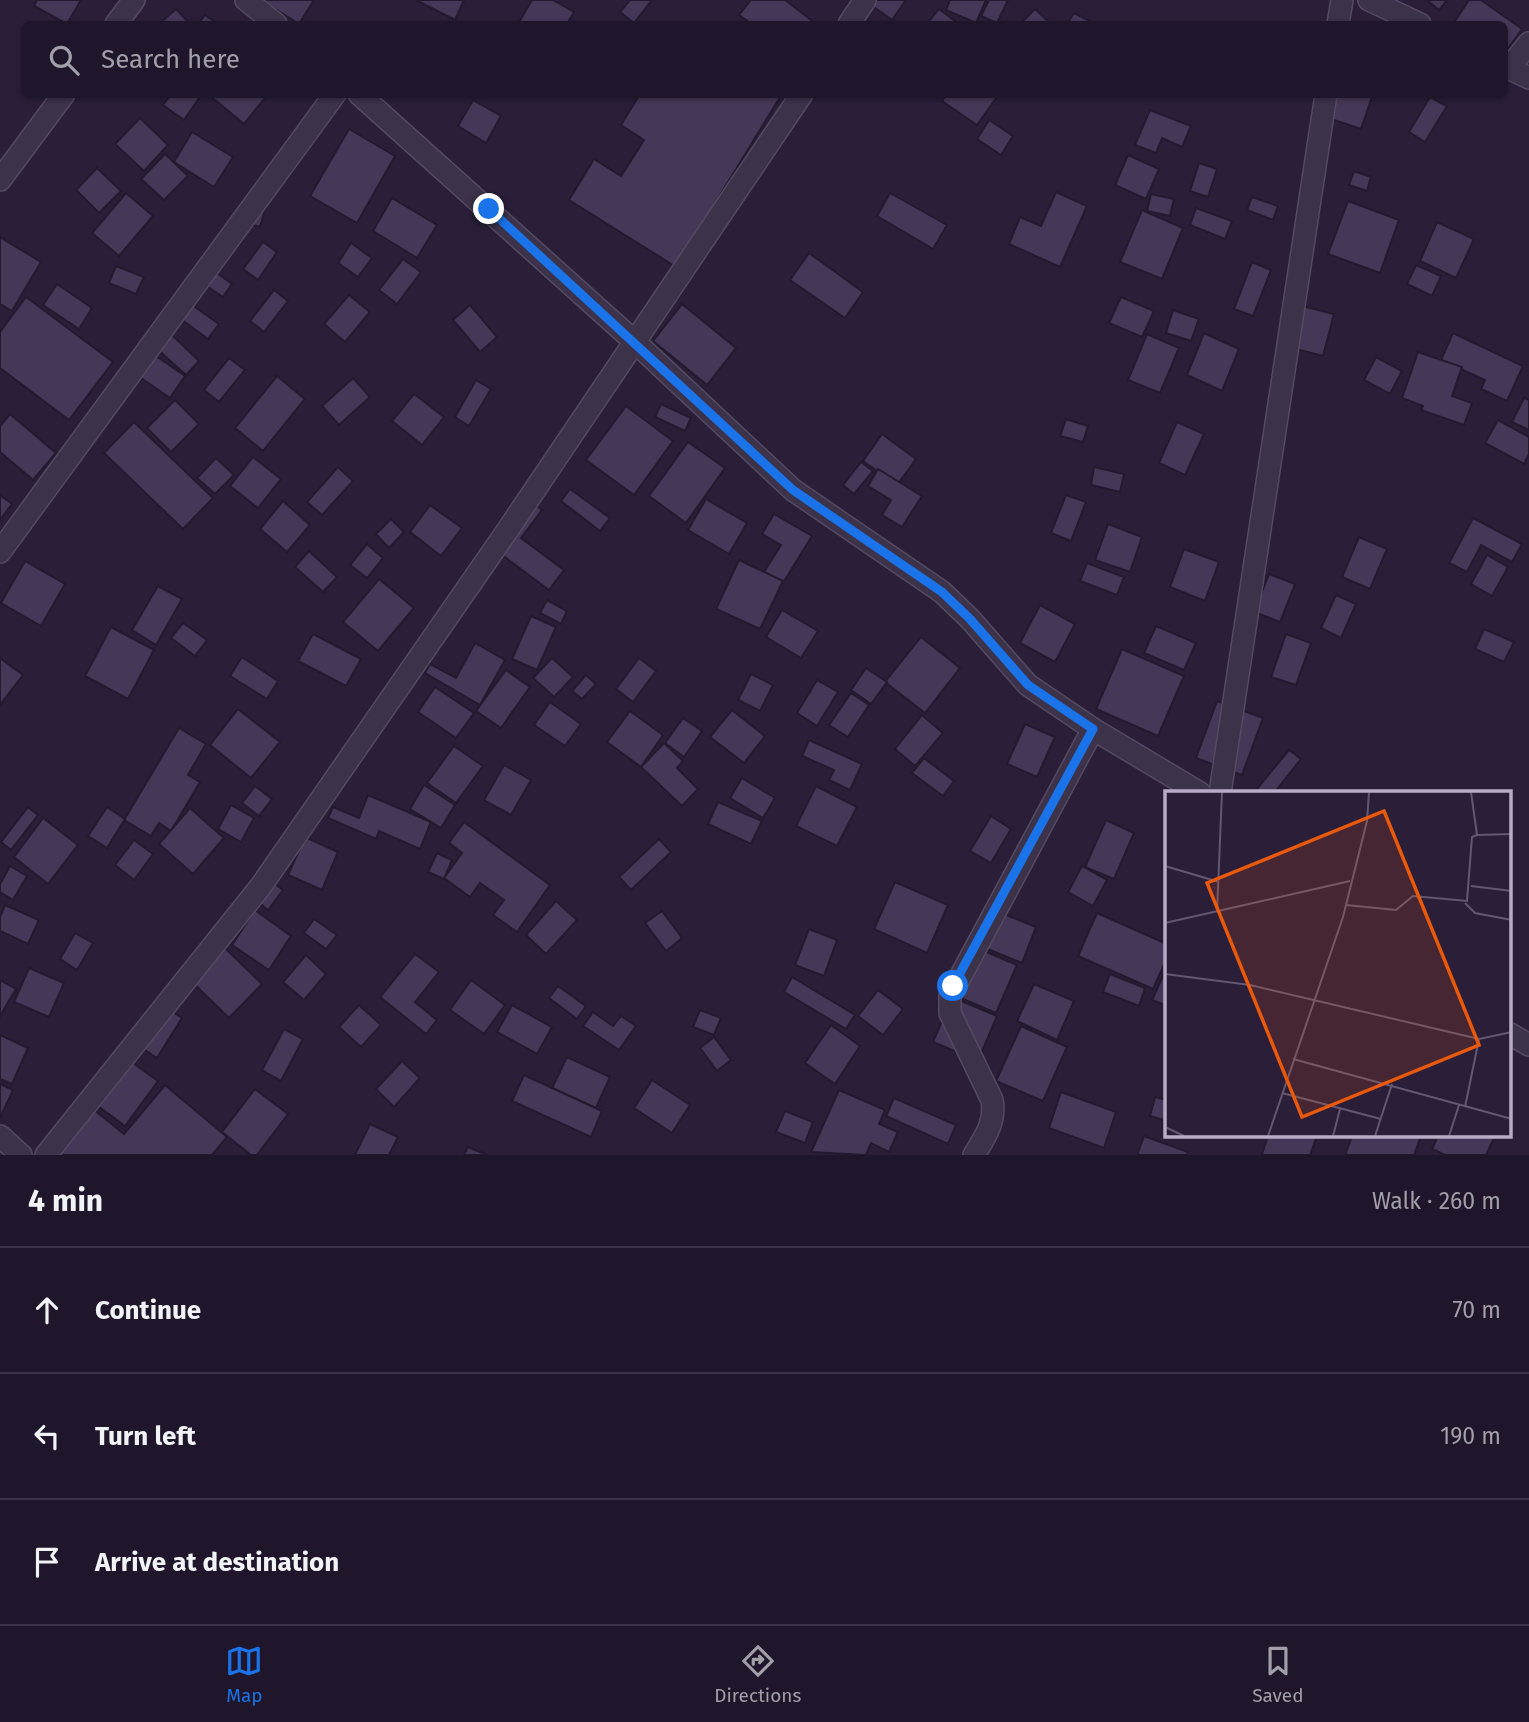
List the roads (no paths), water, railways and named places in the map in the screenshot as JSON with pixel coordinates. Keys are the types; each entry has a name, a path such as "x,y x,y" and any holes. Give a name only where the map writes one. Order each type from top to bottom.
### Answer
{"street":[{"path":"118,21 134,0"},
{"path":"246,0 272,21"},
{"path":"851,21 865,0"},
{"path":"1338,21 1342,0"},
{"path":"1369,0 1414,21"},
{"path":"1508,66 1529,43"},
{"path":"1508,68 1529,78"},
{"path":"0,180 61,98"},
{"path":"0,552 332,98"},
{"path":"363,98 635,342 793,490 942,592 970,619 1028,685 1093,729 1197,791"},
{"path":"46,1155 261,886 799,98"},
{"path":"1220,791 1325,98"},
{"path":"974,1155 990,1128 994,1112 992,1100 950,1013 950,996 1093,729"},
{"path":"1512,1035 1529,1045"},
{"path":"0,1136 22,1155"}]}
